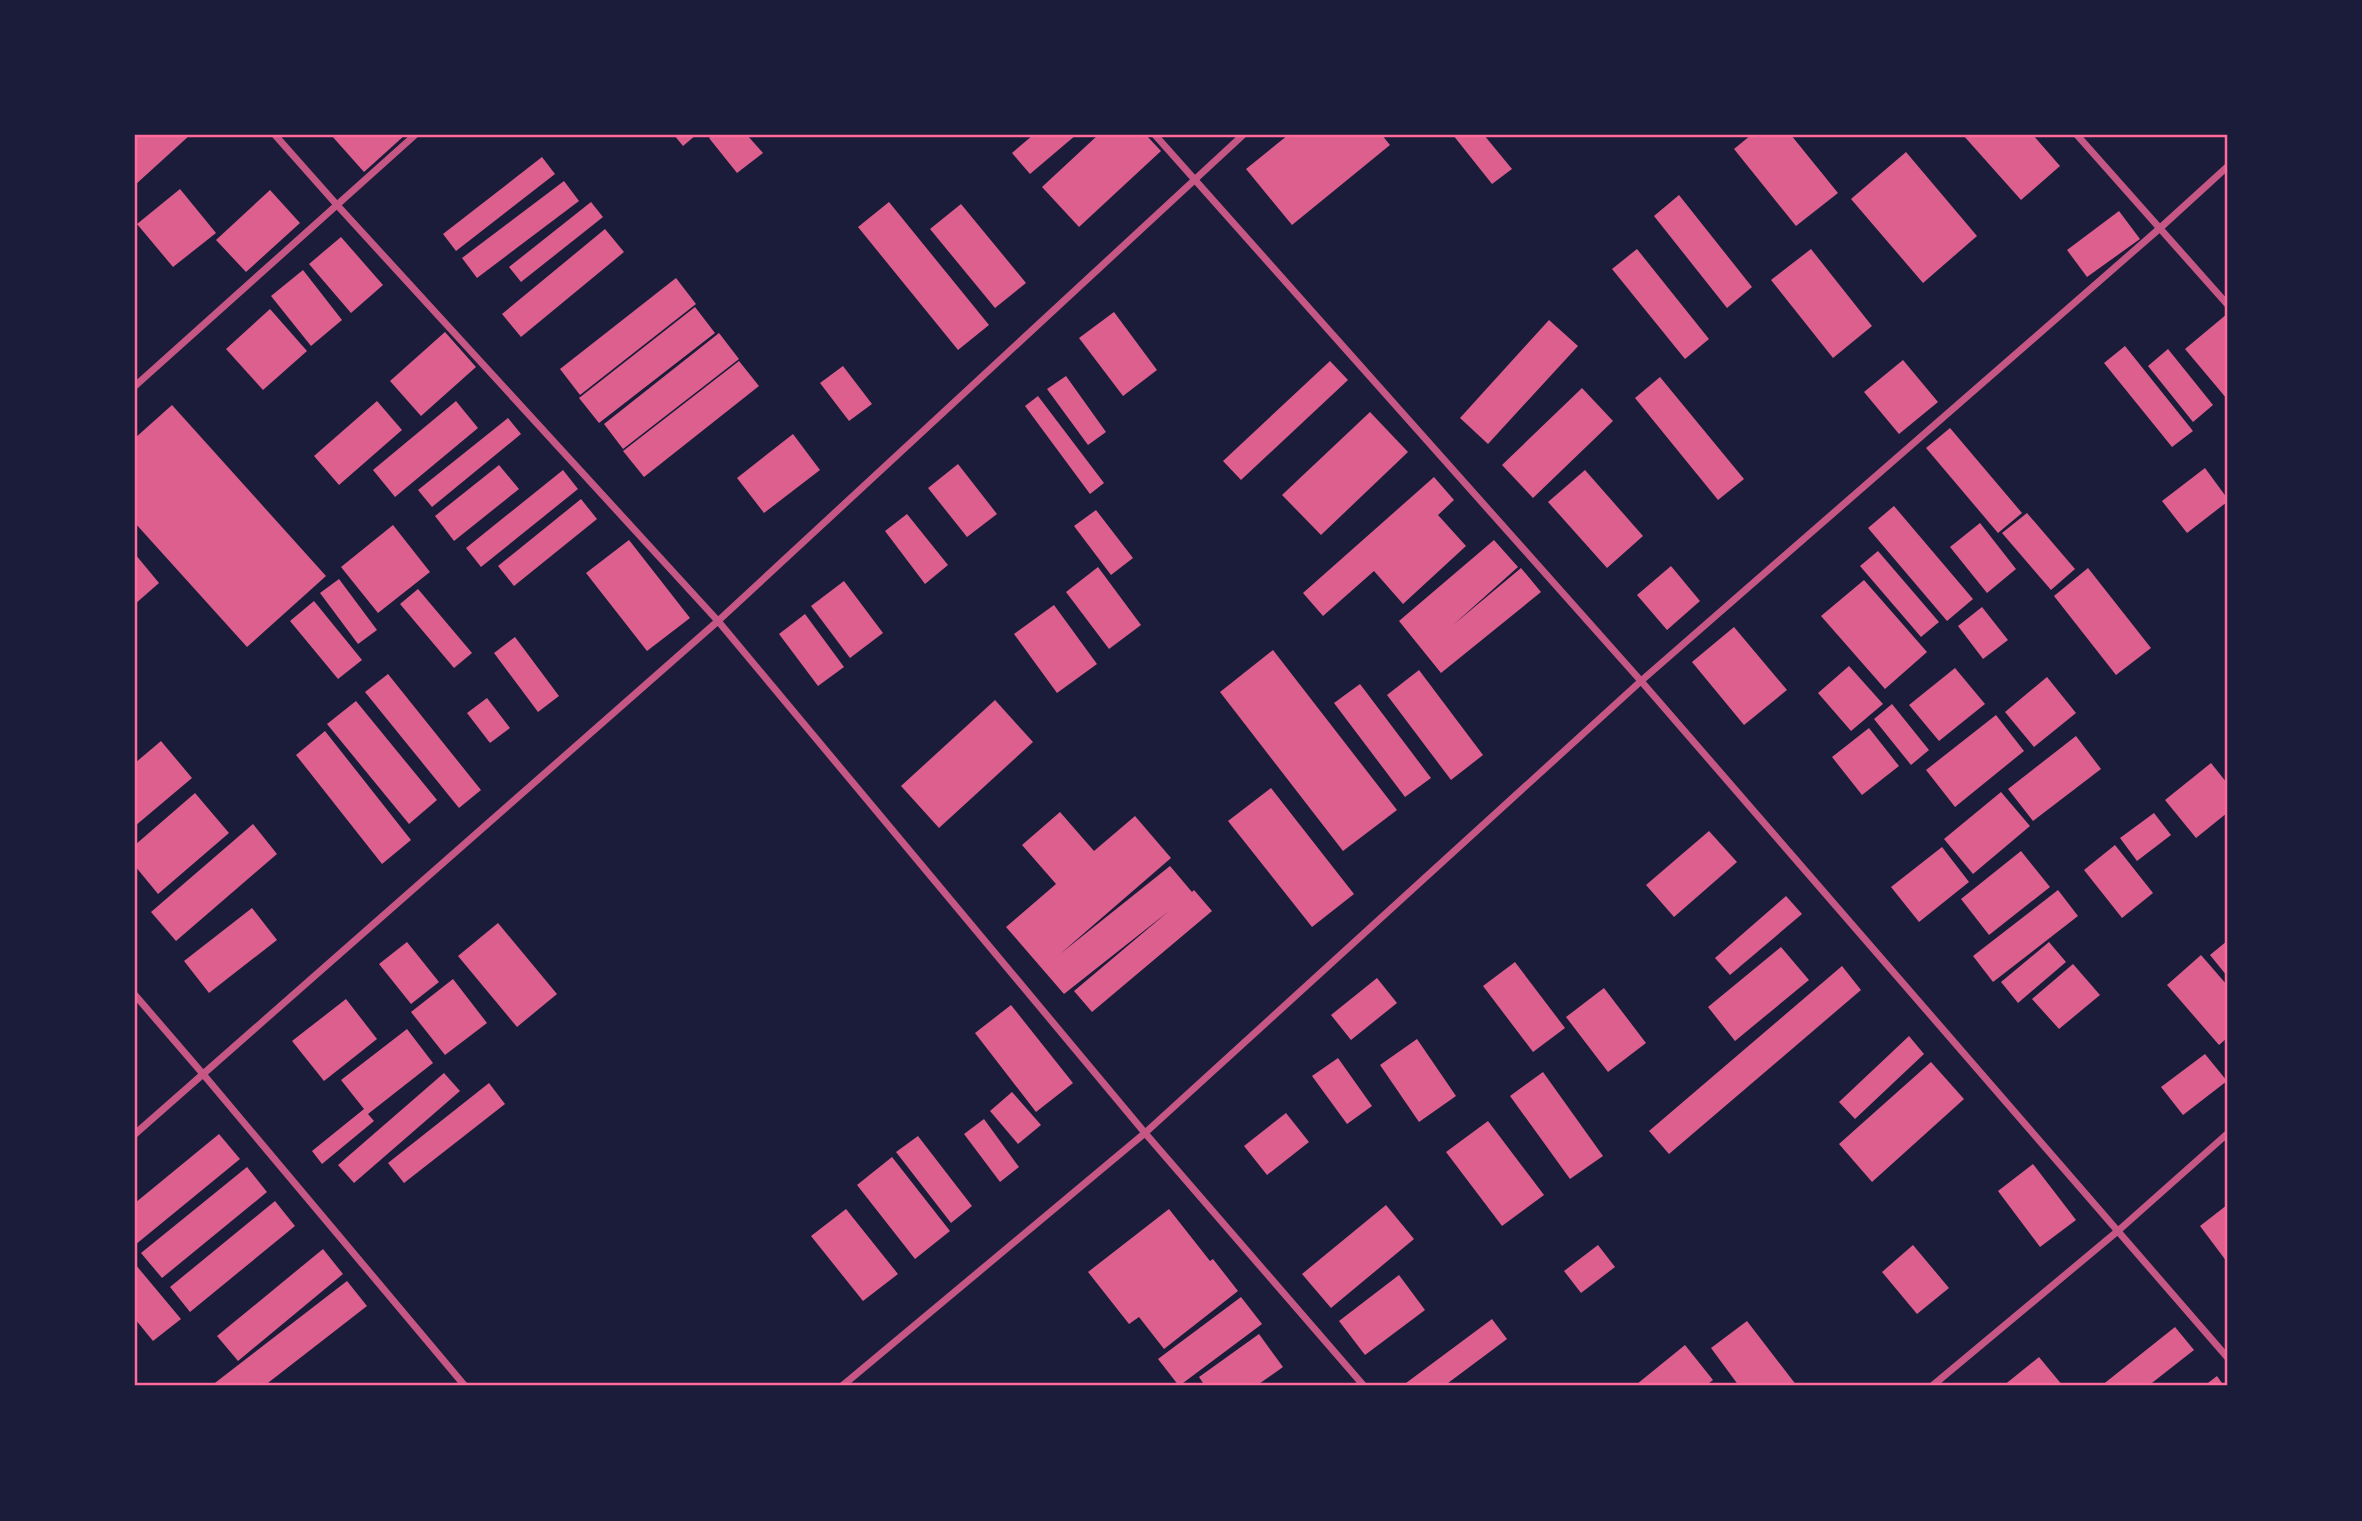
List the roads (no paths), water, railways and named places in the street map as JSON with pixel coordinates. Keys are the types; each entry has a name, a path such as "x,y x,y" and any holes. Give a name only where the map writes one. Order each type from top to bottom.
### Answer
{"street":[{"path":"275,135 718,621 1145,1133 1364,1386"},
{"path":"135,386 415,135"},
{"path":"1156,135 1641,681 2227,1357"},
{"path":"135,1134 718,621 1243,135"},
{"path":"2077,135 2227,304"},
{"path":"842,1386 1145,1133 1641,681 2227,167"},
{"path":"135,995 465,1386"},
{"path":"1932,1386 2119,1230 2227,1134"}]}
